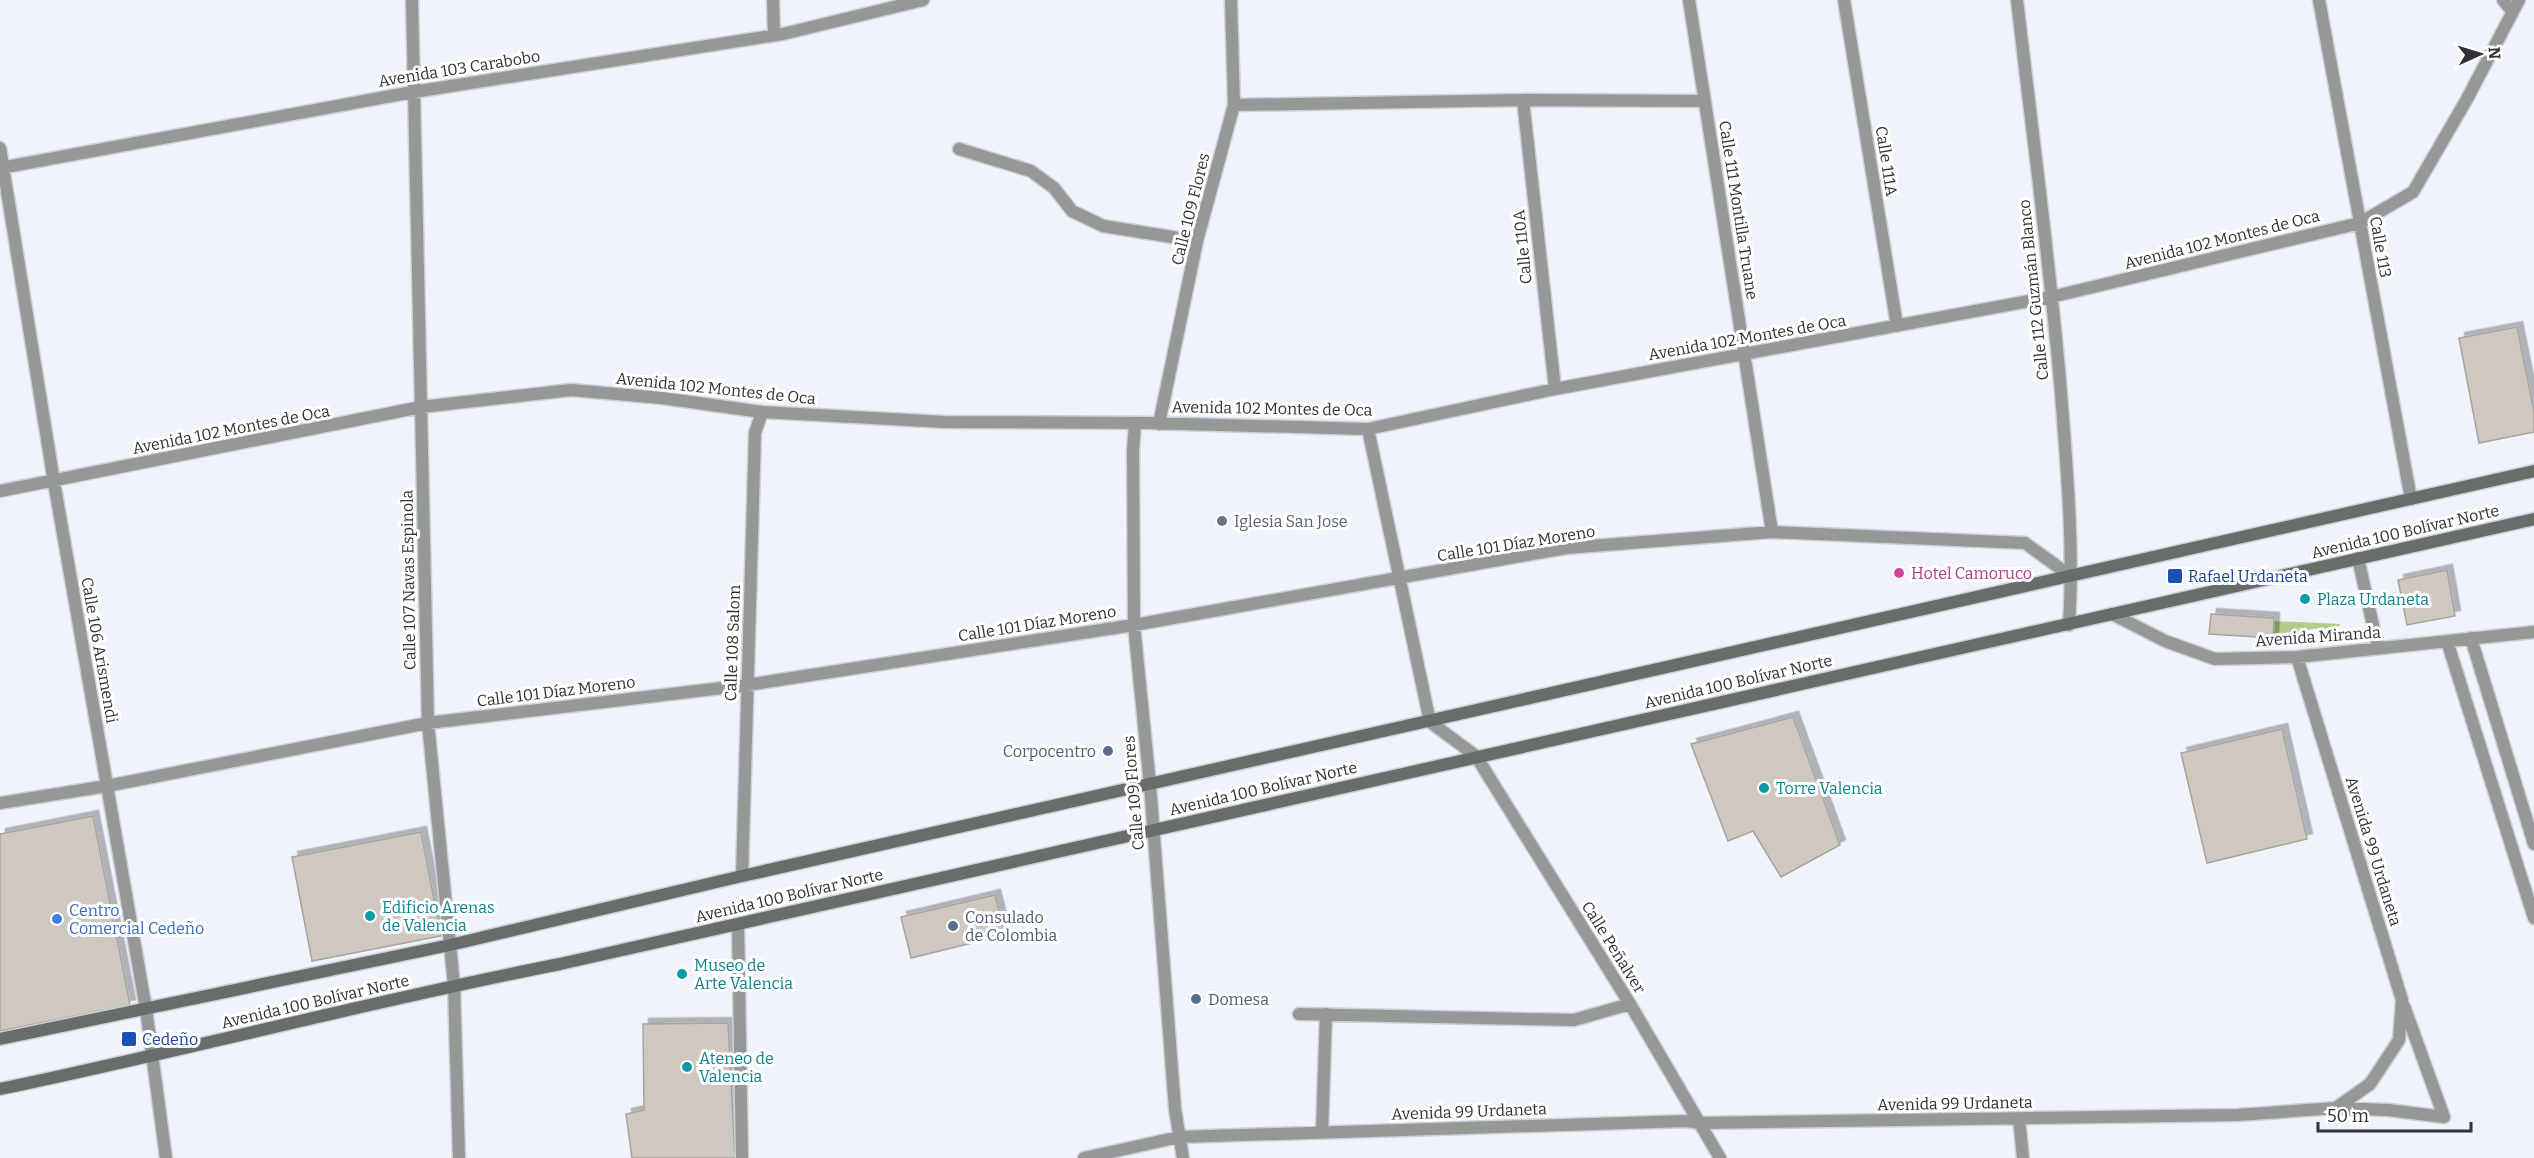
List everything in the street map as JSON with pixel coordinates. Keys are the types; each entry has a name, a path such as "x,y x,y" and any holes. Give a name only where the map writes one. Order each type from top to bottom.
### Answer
{"main road":[{"name":"Avenida 100 Bolívar Norte","path":"0,1039 450,945 742,876 2534,471"},
{"name":"Avenida 100 Bolívar Norte","path":"0,1089 153,1057 454,985 560,964 2534,519"}],"street":[{"name":"Calle 107 Navas Espinola","path":"412,0 428,723 454,985 459,1158"},
{"path":"773,0 774,35"},
{"name":"Avenida 103 Carabobo","path":"2,168 413,92 774,35 923,0"},
{"name":"Calle 109 Flores","path":"1159,424 1197,241 1234,105 1231,0"},
{"name":"Calle 111 Montilla Truane","path":"1689,0 1772,532"},
{"name":"Calle 111A","path":"1844,0 1897,326"},
{"name":"Calle 112 Guzmán Blanco","path":"2017,0 2051,297 2070,497 2072,577 2069,625"},
{"name":"Calle 113","path":"2319,0 2411,499"},
{"path":"2503,0 2512,11"},
{"name":"Avenida 102 Montes de Oca","path":"0,491 421,407 571,390 662,398 762,412 945,422 1368,429 1555,389 2051,297 2360,223 2413,192 2467,99 2519,0"},
{"path":"1234,105 1523,100 1705,101"},
{"name":"Calle 110A","path":"1523,100 1555,389"},
{"name":"Calle 106 Arismendi","path":"0,148 54,482 146,1009 166,1158"},
{"path":"959,148 1031,171 1054,189 1072,211 1103,226 1197,241"},
{"name":"Calle 108 Salom","path":"742,876 755,433 762,412"},
{"name":"Calle 109 Flores","path":"1135,424 1133,450 1134,625 1150,785 1179,1137 1183,1158"},
{"path":"1368,429 1430,722 1476,756"},
{"name":"Calle 101 Díaz Moreno","path":"0,803 107,786 428,723 747,685 1134,625 1399,580 1566,548 1772,532 2025,543 2072,577"},
{"path":"2358,558 2378,648"},
{"name":"Avenida Miranda","path":"2112,614 2166,641 2216,659 2297,657 2534,632"},
{"path":"2471,638 2534,844"},
{"path":"2447,641 2534,918"},
{"name":"Avenida 99 Urdaneta","path":"1084,1158 1179,1137 1687,1121 1700,1123 2237,1115 2336,1108 2370,1084 2399,1040 2402,1000 2297,657"},
{"name":"Calle Peñalver","path":"1476,756 1630,1004 1720,1158"},
{"path":"738,924 742,1158"},
{"path":"2336,1108 2388,1110 2444,1117 2402,1000"},
{"path":"1299,1014 1574,1020 1630,1004"},
{"path":"1322,1132 1326,1014"},
{"path":"2019,1118 2023,1158"}],"green space":[{"path":"2273,621 2341,624 2331,629 2312,629 2279,639 2273,638"}],"building":[{"path":"2517,327 2534,411 2534,432 2479,443 2459,338"},
{"path":"2447,570 2455,616 2407,625 2398,580"},
{"path":"2211,614 2274,618 2273,638 2209,634"},
{"name":"Torre Valencia","path":"1793,717 1840,845 1781,877 1753,831 1728,841 1691,744"},
{"path":"2282,729 2307,839 2207,863 2181,753"},
{"name":"Centro Comercial Cedeño","path":"93,816 130,1005 0,1031 0,834"},
{"name":"Edificio Arenas de Valencia","path":"421,832 441,936 312,961 292,857"},
{"name":"Consulado de Colombia","path":"995,895 1005,935 911,958 901,917"},
{"name":"Ateneo de Valencia","path":"728,1023 735,1158 632,1158 626,1114 644,1110 643,1024"}],"place":[{"name":"Iglesia San Jose","path":"1222,521"},
{"name":"Hotel Camoruco","path":"1899,573"},
{"name":"Rafael Urdaneta","path":"2175,576"},
{"name":"Plaza Urdaneta","path":"2305,599"},
{"name":"Corpocentro","path":"1108,751"},
{"name":"Torre Valencia","path":"1764,788"},
{"name":"Edificio Arenas de Valencia","path":"370,916"},
{"name":"Centro Comercial Cedeño","path":"57,919"},
{"name":"Consulado de Colombia","path":"953,926"},
{"name":"Museo de Arte Valencia","path":"682,974"},
{"name":"Domesa","path":"1196,999"},
{"name":"Cedeño","path":"129,1039"},
{"name":"Ateneo de Valencia","path":"687,1067"}]}
